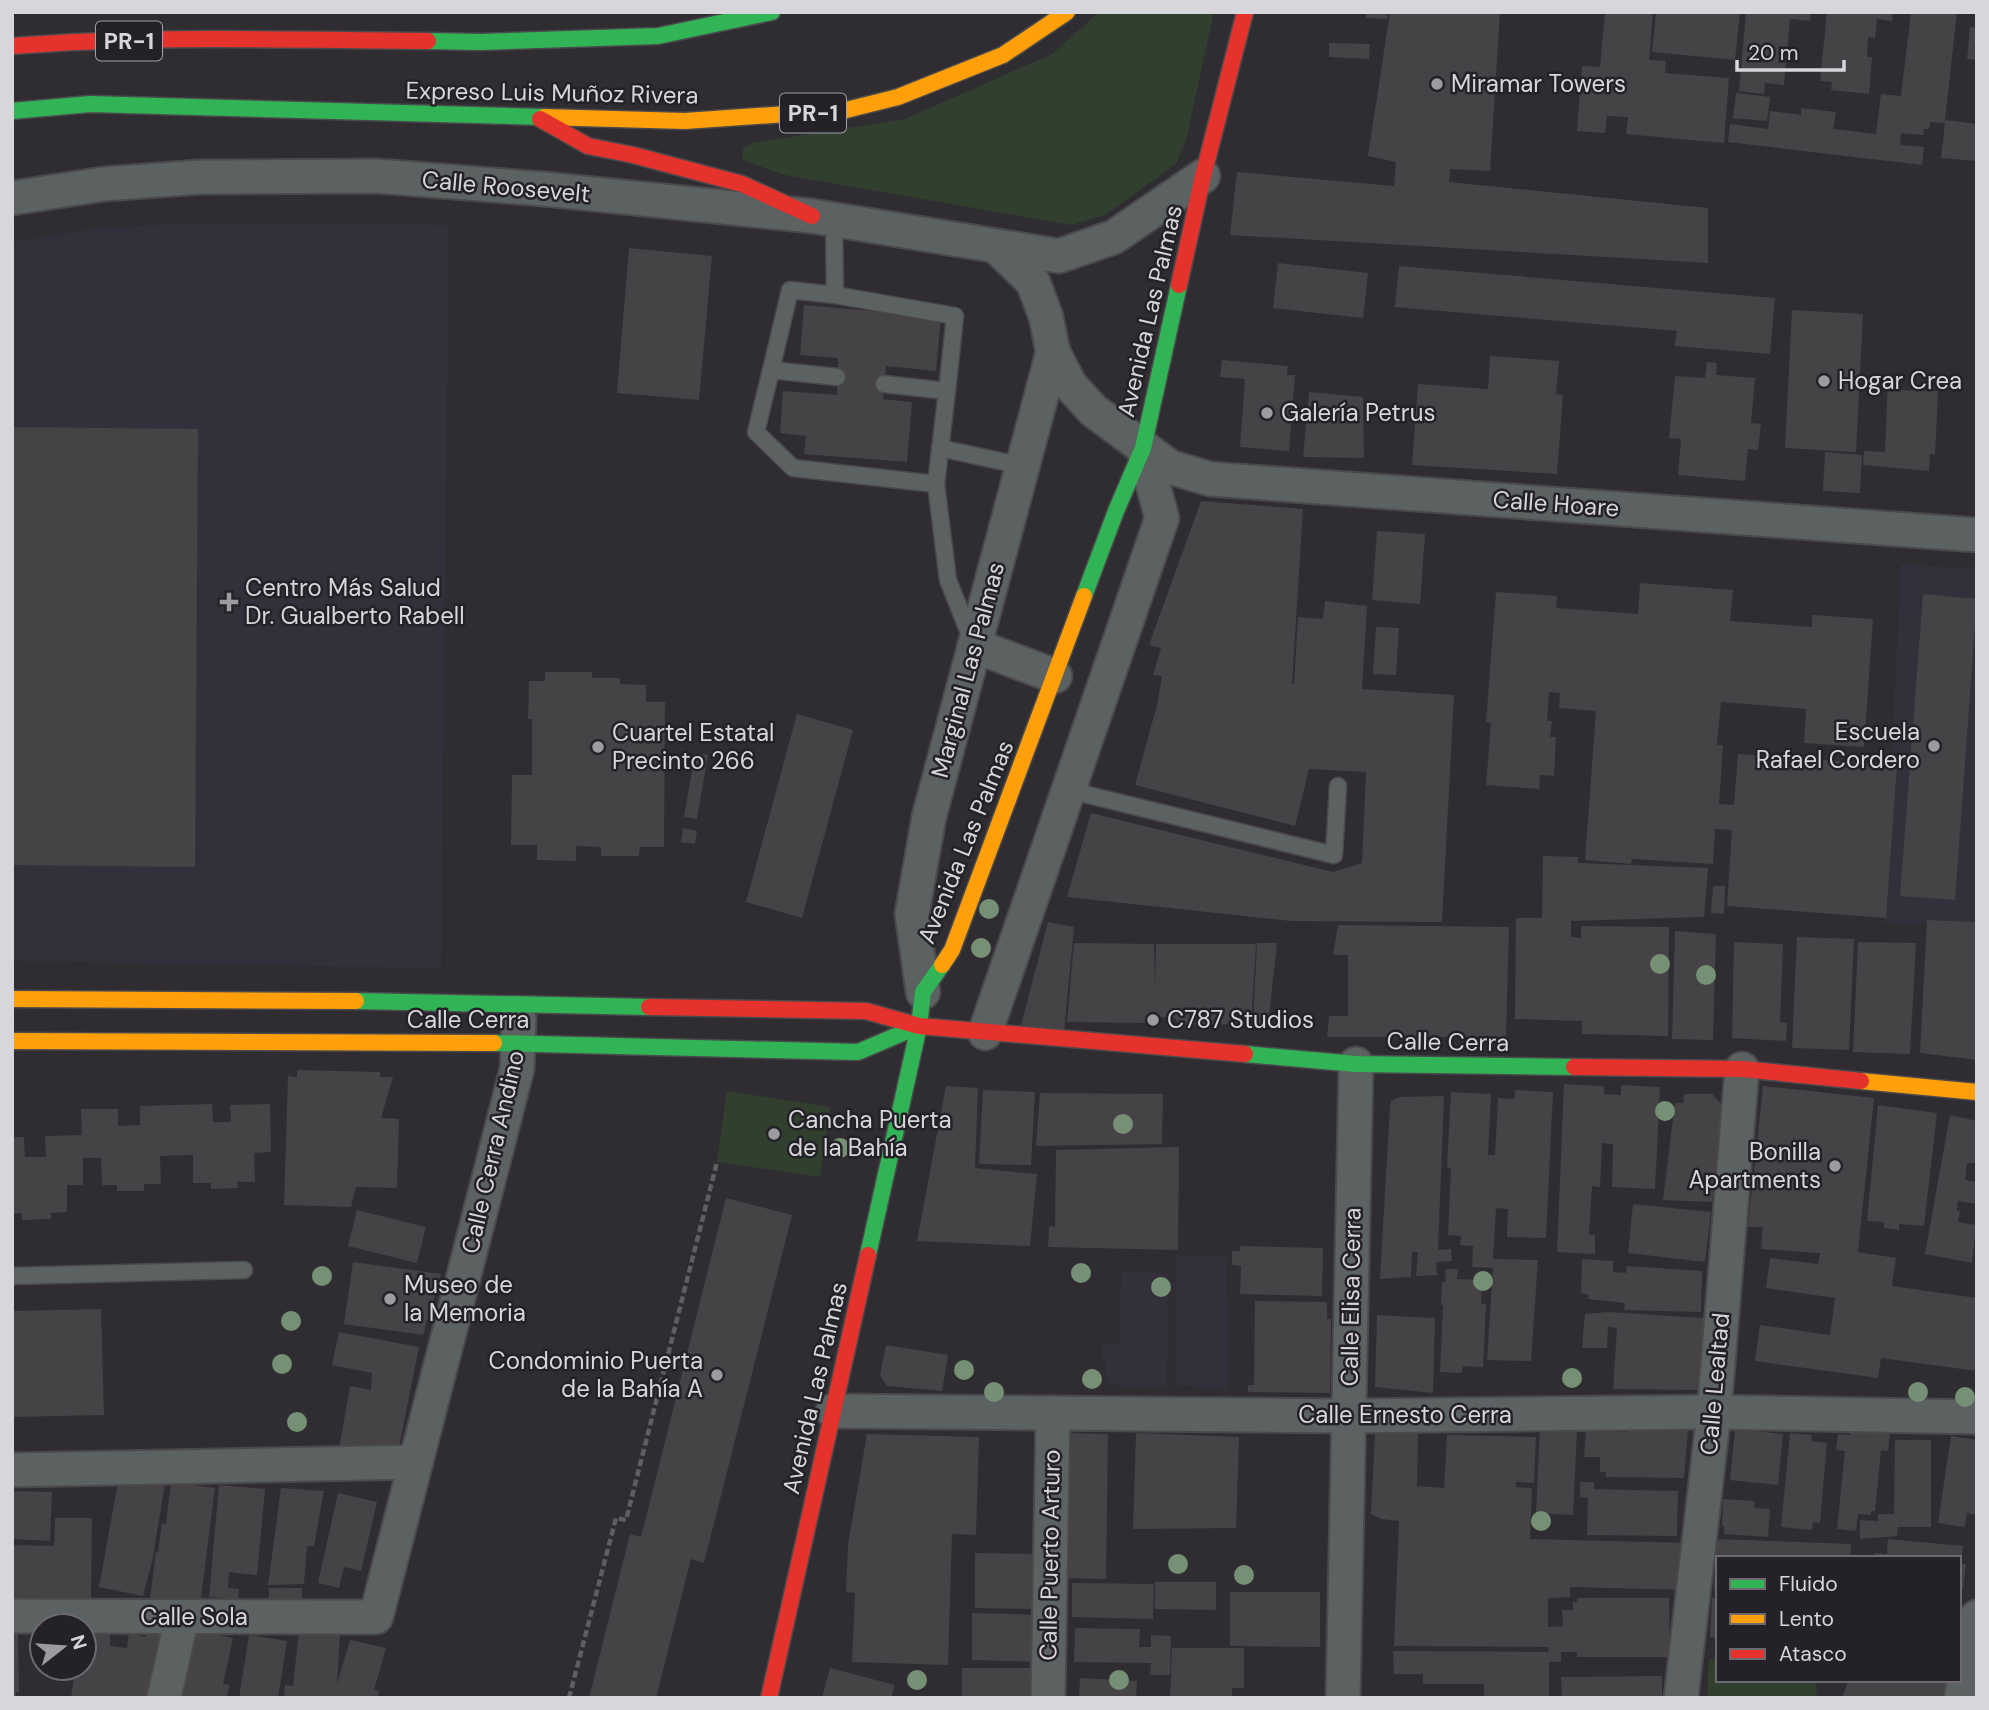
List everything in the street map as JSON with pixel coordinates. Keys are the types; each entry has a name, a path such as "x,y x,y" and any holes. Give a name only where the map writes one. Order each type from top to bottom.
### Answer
{"main road":[{"name":"Expreso Luis Muñoz Rivera","path":"12,46 246,38 481,42 658,36 772,12"},
{"name":"Expreso Luis Muñoz Rivera","path":"12,111 90,104 685,121 846,110 898,97 1003,55 1068,12"},
{"name":"Avenida Las Palmas","path":"769,1698 919,1026 923,992 952,950 1116,511 1143,448 1203,176 1245,12"},
{"path":"535,117 588,146 742,184 823,217"},
{"name":"Calle Cerra","path":"12,999 269,999 866,1011 919,1026 1356,1064 1742,1069 1977,1092"},
{"name":"Calle Cerra","path":"12,1041 519,1043 858,1052 919,1026"}],"street":[{"name":"Calle Roosevelt","path":"12,198 104,184 200,177 377,176 544,189 823,217 1059,256 1114,237 1203,176"},
{"name":"Calle Hoare","path":"997,247 1033,282 1046,317 1054,352 1070,385 1094,411 1170,467 1210,479 1977,535"},
{"name":"Marginal Las Palmas","path":"923,992 912,914 929,817 1054,352"},
{"path":"985,1033 1162,517 1143,448"},
{"path":"975,646 1055,676"},
{"name":"Calle Cerra Andino","path":"376,1617 517,1069 520,1003"},
{"name":"Calle Elisa Cerra","path":"1343,1698 1356,1064"},
{"name":"Calle Lealtad","path":"1681,1698 1714,1412 1742,1069"},
{"name":"Calle Ernesto Cerra","path":"833,1411 1348,1416 1714,1412 1977,1417"},
{"name":"Calle Puerto Arturo","path":"1048,1698 1053,1412"},
{"path":"12,1470 416,1462"},
{"name":"Calle Sola","path":"12,1616 376,1617"},
{"path":"164,1698 182,1617"},
{"path":"1961,1698 1977,1617"}],"lane":[{"path":"823,217 835,295"},
{"path":"936,484 793,468 756,432 790,290 835,295 851,304 955,316 936,484 948,580 975,646"},
{"path":"898,367 891,384 947,391"},
{"path":"771,370 838,377"},
{"path":"940,448 1023,466"},
{"path":"1069,790 1334,855 1338,786"},
{"path":"12,1276 244,1270"}],"path":[{"path":"569,1698 616,1518 625,1520 717,1162"}],"shaded area":[{"name":"Centro Más Salud Dr. Gualberto Rabell","path":"200,223 449,225 441,968 12,961 12,242 99,228"},
{"name":"Escuela Rafael Cordero","path":"1901,564 1977,569 1977,925 1883,923"},
{"path":"1176,1255 1227,1257 1228,1390 1176,1385"},
{"path":"1121,1272 1168,1273 1167,1387 1121,1387 1120,1384 1105,1383 1106,1362 1103,1362 1102,1345 1120,1345"}],"green space":[{"path":"1099,12 1214,12 1186,140 1176,164 1105,215 1071,225 785,175 742,160 743,148 752,143 905,119 1052,54"},
{"name":"Cancha Puerta de la Bahía","path":"727,1091 831,1107 820,1177 717,1162"},
{"path":"1709,1659 1716,1659 1716,1682 1816,1682 1817,1698 1707,1698"}],"building":[{"path":"1366,12 1388,12 1387,19 1366,18"},
{"name":"Miramar Towers","path":"1390,12 1500,12 1490,171 1450,169 1449,182 1708,208 1708,263 1230,235 1237,172 1394,186 1396,162 1368,156"},
{"path":"1605,12 1653,12 1649,60 1666,61 1665,73 1729,78 1724,143 1626,134 1628,117 1607,116 1605,133 1577,131 1582,66 1600,67"},
{"path":"1656,12 1740,12 1735,60 1652,52"},
{"path":"1746,12 1811,12 1810,21 1790,19 1784,85 1765,83 1764,94 1739,91"},
{"path":"1827,12 1893,12 1892,21 1877,19 1875,38 1868,37 1867,57 1872,57 1869,94 1831,90 1832,82 1820,81"},
{"path":"1911,12 1957,12 1945,120 1977,124 1977,161 1941,158 1945,123 1930,122 1929,129 1924,129 1923,135 1901,133 1900,145 1924,147 1922,165 1728,142 1730,124 1768,129 1770,111 1801,115 1801,108 1836,112 1833,129 1876,134 1881,94 1901,96"},
{"path":"1970,27 1977,28 1977,60 1967,59"},
{"path":"1329,43 1370,44 1369,59 1329,57"},
{"path":"1736,93 1770,97 1767,121 1733,118"},
{"path":"629,248 712,256 699,400 617,393"},
{"path":"1278,263 1368,273 1363,318 1273,308"},
{"path":"1399,266 1775,298 1770,354 1675,346 1677,331 1395,307"},
{"path":"804,305 941,317 936,371 886,366 883,399 912,402 907,462 804,454 806,436 780,433 783,391 837,395 838,358 800,355"},
{"name":"Hogar Crea","path":"1792,310 1863,314 1856,452 1785,448"},
{"path":"1490,356 1559,361 1556,394 1563,395 1557,474 1412,465 1418,384 1488,389"},
{"name":"Galería Petrus","path":"1222,360 1288,366 1287,375 1295,375 1289,451 1240,447 1245,379 1220,377"},
{"path":"1707,362 1717,363 1716,375 1755,378 1751,423 1761,424 1758,450 1748,449 1745,481 1678,475 1681,439 1669,438 1675,376 1705,378"},
{"path":"1888,378 1900,378 1899,390 1938,391 1935,455 1930,454 1929,471 1863,465 1864,451 1885,452"},
{"path":"1309,392 1363,397 1364,458 1303,457"},
{"path":"12,427 198,429 195,867 12,865"},
{"path":"1825,452 1862,455 1860,493 1823,491"},
{"path":"1201,501 1303,509 1292,684 1298,617 1323,619 1325,601 1367,606 1362,689 1454,695 1442,922 1291,921 1067,897 1091,813 1333,872 1362,863 1366,772 1309,769 1295,826 1135,785 1157,705 1162,676 1153,675 1161,648 1149,645"},
{"path":"1377,531 1425,534 1420,604 1372,600"},
{"path":"1640,583 1733,590 1730,621 1812,627 1812,615 1873,619 1864,747 1804,743 1806,709 1721,702 1717,745 1723,745 1719,804 1734,805 1738,754 1897,765 1886,918 1727,906 1732,830 1715,829 1713,864 1632,859 1631,864 1585,860 1596,711 1559,708 1560,693 1549,692 1547,721 1552,721 1550,737 1556,737 1554,776 1540,775 1539,789 1486,785 1491,723 1486,722 1496,592 1557,596 1556,608 1638,614"},
{"path":"1923,594 1977,599 1955,900 1900,896"},
{"path":"1376,627 1399,628 1396,675 1373,674"},
{"name":"Cuartel Estatal Precinto 266","path":"545,672 592,672 592,678 620,678 620,684 646,685 646,702 665,702 664,847 640,847 639,856 601,856 601,847 576,846 576,861 537,860 537,845 511,845 512,775 532,775 532,719 528,719 529,681 545,681"},
{"path":"797,714 853,730 802,918 746,902"},
{"path":"695,753 708,755 697,819 684,817"},
{"path":"683,828 697,831 695,844 681,842"},
{"path":"1543,856 1578,857 1578,863 1708,868 1704,917 1571,921 1571,937 1581,938 1581,926 1669,927 1668,1036 1582,1034 1582,1021 1515,1019 1516,918 1542,918"},
{"path":"1713,886 1725,886 1724,914 1711,913"},
{"path":"1927,920 1977,922 1977,1060 1920,1053"},
{"path":"1048,922 1074,927 1064,1032 1020,1029"},
{"path":"1338,925 1509,927 1506,1037 1327,1037 1329,1016 1348,1016 1348,955 1333,955"},
{"path":"1675,931 1716,934 1713,1040 1672,1039"},
{"path":"1797,937 1854,939 1849,1050 1792,1048"},
{"path":"1734,942 1783,944 1780,1022 1787,1023 1786,1041 1732,1038"},
{"path":"1858,942 1916,943 1910,1054 1853,1052"},
{"path":"1074,943 1154,944 1155,987 1156,944 1256,944 1251,1024 1179,1025 1175,1018 1155,1017 1147,1023 1067,1022"},
{"path":"1257,943 1277,943 1268,1025 1253,1024"},
{"path":"297,1070 380,1072 380,1077 393,1077 381,1118 399,1119 397,1188 356,1187 351,1207 284,1205 288,1076 297,1077"},
{"path":"1564,1084 1604,1086 1604,1094 1621,1095 1621,1085 1660,1087 1655,1189 1612,1187 1613,1144 1602,1143 1600,1187 1592,1186 1589,1235 1595,1235 1595,1254 1557,1252"},
{"path":"946,1086 978,1088 975,1168 1037,1174 1030,1246 917,1241"},
{"path":"1763,1086 1874,1098 1858,1252 1896,1258 1892,1286 1977,1298 1977,1371 1881,1358 1878,1378 1755,1361 1760,1325 1830,1335 1835,1298 1766,1288 1770,1258 1818,1264 1820,1253 1761,1249 1763,1227 1748,1227"},
{"path":"983,1090 1035,1092 1031,1165 979,1164"},
{"path":"1515,1090 1553,1092 1546,1238 1507,1237 1508,1209 1496,1208 1493,1259 1538,1260 1531,1361 1487,1360 1493,1268 1472,1267 1473,1246 1460,1245 1461,1236 1448,1235 1451,1168 1447,1167 1451,1092 1491,1094 1488,1155 1495,1155 1498,1098 1514,1099"},
{"path":"1040,1093 1163,1094 1162,1144 1036,1146"},
{"path":"1684,1094 1712,1094 1722,1105 1712,1202 1663,1200 1675,1103 1683,1103"},
{"path":"1444,1096 1438,1250 1451,1249 1452,1261 1436,1262 1437,1275 1416,1276 1418,1252 1412,1252 1411,1277 1380,1279 1391,1101 1399,1097"},
{"path":"212,1104 213,1122 231,1122 230,1105 270,1104 271,1152 254,1153 255,1182 237,1182 238,1188 211,1189 211,1183 193,1183 193,1155 160,1156 161,1184 144,1184 144,1191 117,1191 117,1185 102,1185 101,1158 83,1158 83,1185 67,1185 67,1212 51,1213 51,1219 22,1220 22,1213 12,1214 12,1137 24,1137 25,1157 46,1157 45,1136 82,1135 81,1109 118,1109 118,1126 140,1125 140,1106"},
{"path":"1878,1105 1937,1113 1924,1226 1899,1224 1899,1230 1884,1228 1884,1222 1867,1221"},
{"path":"1950,1115 1977,1121 1977,1163 1967,1163 1965,1180 1977,1182 1977,1204 1958,1201 1957,1211 1960,1211 1958,1222 1976,1225 1972,1263 1925,1254"},
{"path":"1179,1147 1178,1250 1048,1247 1049,1226 1055,1227 1056,1150"},
{"name":"Condominio Puerta de la Bahía A","path":"726,1198 792,1215 704,1563 691,1559 656,1698 589,1698 630,1534 641,1537"},
{"path":"1633,1204 1711,1212 1705,1262 1628,1253"},
{"path":"357,1210 426,1227 417,1263 348,1246"},
{"path":"1240,1246 1323,1248 1322,1296 1240,1294 1241,1266 1232,1265 1232,1251 1240,1251"},
{"path":"1582,1259 1613,1261 1613,1272 1626,1273 1627,1266 1702,1271 1701,1312 1624,1310 1625,1303 1588,1299 1589,1295 1581,1293"},
{"name":"Museo de la Memoria","path":"353,1262 441,1274 423,1335 344,1324"},
{"path":"1446,1269 1458,1269 1457,1279 1482,1280 1481,1304 1486,1304 1483,1367 1463,1366 1462,1373 1440,1372 1442,1282 1445,1282"},
{"path":"1255,1301 1327,1302 1327,1319 1331,1319 1330,1393 1248,1392 1248,1385 1254,1385"},
{"path":"101,1309 104,1415 12,1417 12,1311"},
{"path":"1608,1312 1704,1318 1697,1390 1613,1389 1617,1328 1608,1327 1607,1348 1582,1348 1585,1314"},
{"path":"1377,1315 1435,1318 1433,1393 1375,1387"},
{"path":"339,1332 419,1347 399,1447 339,1449 350,1386 371,1390 372,1373 332,1365"},
{"path":"886,1345 948,1355 942,1391 887,1386 880,1375"},
{"path":"1540,1427 1577,1430 1573,1515 1536,1513"},
{"path":"1629,1429 1688,1430 1684,1478 1606,1477 1606,1472 1600,1472 1600,1457 1584,1457 1586,1431 1628,1432"},
{"path":"1735,1429 1783,1434 1778,1485 1730,1480"},
{"path":"1851,1429 1890,1433 1888,1451 1881,1450 1875,1511 1871,1511 1871,1515 1858,1514 1856,1531 1837,1529 1845,1451 1836,1450 1838,1434 1850,1435"},
{"path":"1062,1433 1108,1434 1106,1579 1060,1578"},
{"path":"1136,1433 1239,1437 1236,1528 1133,1529"},
{"path":"1375,1433 1418,1433 1417,1486 1444,1488 1447,1435 1536,1437 1534,1483 1516,1482 1516,1487 1532,1488 1530,1539 1692,1543 1690,1590 1570,1587 1570,1597 1548,1598 1548,1627 1563,1626 1562,1610 1573,1610 1573,1602 1577,1602 1577,1598 1669,1598 1670,1657 1577,1657 1577,1652 1561,1652 1561,1662 1549,1662 1549,1698 1484,1698 1484,1684 1423,1684 1423,1674 1394,1674 1393,1651 1549,1652 1548,1647 1394,1646 1399,1521 1381,1519 1371,1514"},
{"path":"1790,1433 1812,1435 1811,1441 1827,1443 1820,1523 1813,1522 1812,1530 1781,1527"},
{"path":"867,1434 979,1437 976,1535 952,1534 948,1665 852,1662 855,1593 846,1592 848,1545"},
{"path":"1951,1436 1977,1440 1977,1515 1967,1513 1965,1527 1938,1523"},
{"path":"1895,1440 1931,1440 1931,1527 1898,1527 1897,1536 1860,1539 1860,1520 1878,1521 1878,1514 1894,1514"},
{"path":"118,1482 165,1484 152,1562 143,1596 99,1587"},
{"path":"171,1482 215,1488 201,1598 150,1598 162,1523 166,1524"},
{"path":"1580,1482 1594,1482 1594,1489 1678,1491 1677,1536 1587,1535 1588,1498 1580,1497"},
{"path":"219,1485 265,1489 257,1575 229,1572 228,1588 239,1589 238,1599 209,1597"},
{"path":"281,1488 324,1491 314,1546 307,1546 304,1584 268,1585"},
{"path":"12,1491 52,1492 50,1541 12,1539"},
{"path":"338,1493 377,1502 361,1571 344,1567 339,1588 318,1583"},
{"path":"1723,1499 1755,1501 1754,1508 1770,1509 1768,1537 1724,1534"},
{"path":"55,1518 92,1518 91,1600 12,1601 12,1545 54,1546"},
{"path":"1716,1539 1851,1544 1850,1556 1716,1556 1714,1588"},
{"path":"1888,1539 1963,1546 1961,1564 1961,1556 1874,1556 1874,1553 1887,1554"},
{"path":"975,1553 1040,1554 1040,1609 975,1608"},
{"path":"1961,1564 1966,1564 1963,1589"},
{"path":"1155,1582 1216,1582 1216,1610 1155,1609"},
{"path":"1072,1583 1154,1584 1153,1619 1072,1617"},
{"path":"269,1588 302,1588 302,1601 269,1601"},
{"path":"1230,1592 1320,1592 1320,1647 1230,1646"},
{"path":"1712,1598 1716,1598 1716,1638 1710,1637"},
{"path":"972,1613 1039,1615 1039,1662 972,1660"},
{"path":"148,1625 174,1630 160,1698 71,1698 73,1682 98,1682 98,1630 110,1630 110,1646 127,1648 129,1633 146,1637"},
{"path":"185,1628 233,1638 223,1684 229,1685 227,1698 171,1698"},
{"path":"1075,1628 1140,1629 1139,1647 1151,1647 1151,1635 1171,1636 1170,1675 1150,1675 1151,1663 1074,1662"},
{"path":"299,1631 340,1633 337,1684 350,1640 386,1648 374,1690 379,1691 377,1698 284,1698 285,1685 293,1686"},
{"path":"12,1634 18,1634 19,1693 16,1692 16,1698 12,1698"},
{"path":"249,1635 287,1641 278,1698 239,1698"},
{"path":"1172,1648 1244,1648 1244,1688 1232,1688 1232,1698 1170,1698"},
{"path":"830,1668 895,1685 891,1698 822,1698"},
{"path":"962,1668 1032,1668 1032,1698 962,1698"},
{"path":"1662,1676 1662,1698 1562,1698 1561,1677"},
{"path":"1080,1678 1137,1681 1136,1698 1079,1698"},
{"path":"1848,1682 1957,1682 1956,1698 1842,1698"}],"traffic: fast":[{"path":"428,41 481,42 658,36 772,12"},
{"path":"12,111 90,104 544,117"},
{"path":"1084,596 1143,448 1179,285"},
{"path":"868,1255 919,1026 923,992 942,965"},
{"path":"356,1001 649,1007"},
{"path":"494,1043 858,1052 919,1026"},
{"path":"1245,1054 1356,1064 1574,1067"}],"traffic: slow":[{"path":"544,117 685,121 846,110 898,97 1003,55 1067,12"},
{"path":"942,965 952,950 1084,596"},
{"path":"12,999 356,1001"},
{"path":"12,1041 494,1043"},
{"path":"1861,1081 1977,1092"}],"traffic: jam":[{"path":"1179,285 1203,176 1245,12"},
{"path":"12,46 168,39 428,41"},
{"path":"540,119 588,146 742,184 812,216"},
{"path":"649,1007 866,1011 919,1026 1245,1054"},
{"path":"1574,1067 1742,1069 1861,1081"},
{"path":"769,1698 868,1255"}],"place":[{"name":"Miramar Towers","path":"1437,84"},
{"name":"Hogar Crea","path":"1824,381"},
{"name":"Galería Petrus","path":"1267,413"},
{"name":"Centro Más Salud Dr. Gualberto Rabell","path":"229,602"},
{"name":"Escuela Rafael Cordero","path":"1934,746"},
{"name":"Cuartel Estatal Precinto 266","path":"598,747"},
{"name":"C787 Studios","path":"1153,1020"},
{"name":"Cancha Puerta de la Bahía","path":"774,1134"},
{"name":"Bonilla Apartments","path":"1835,1166"},
{"name":"Museo de la Memoria","path":"390,1299"},
{"name":"Condominio Puerta de la Bahía A","path":"717,1375"}]}
